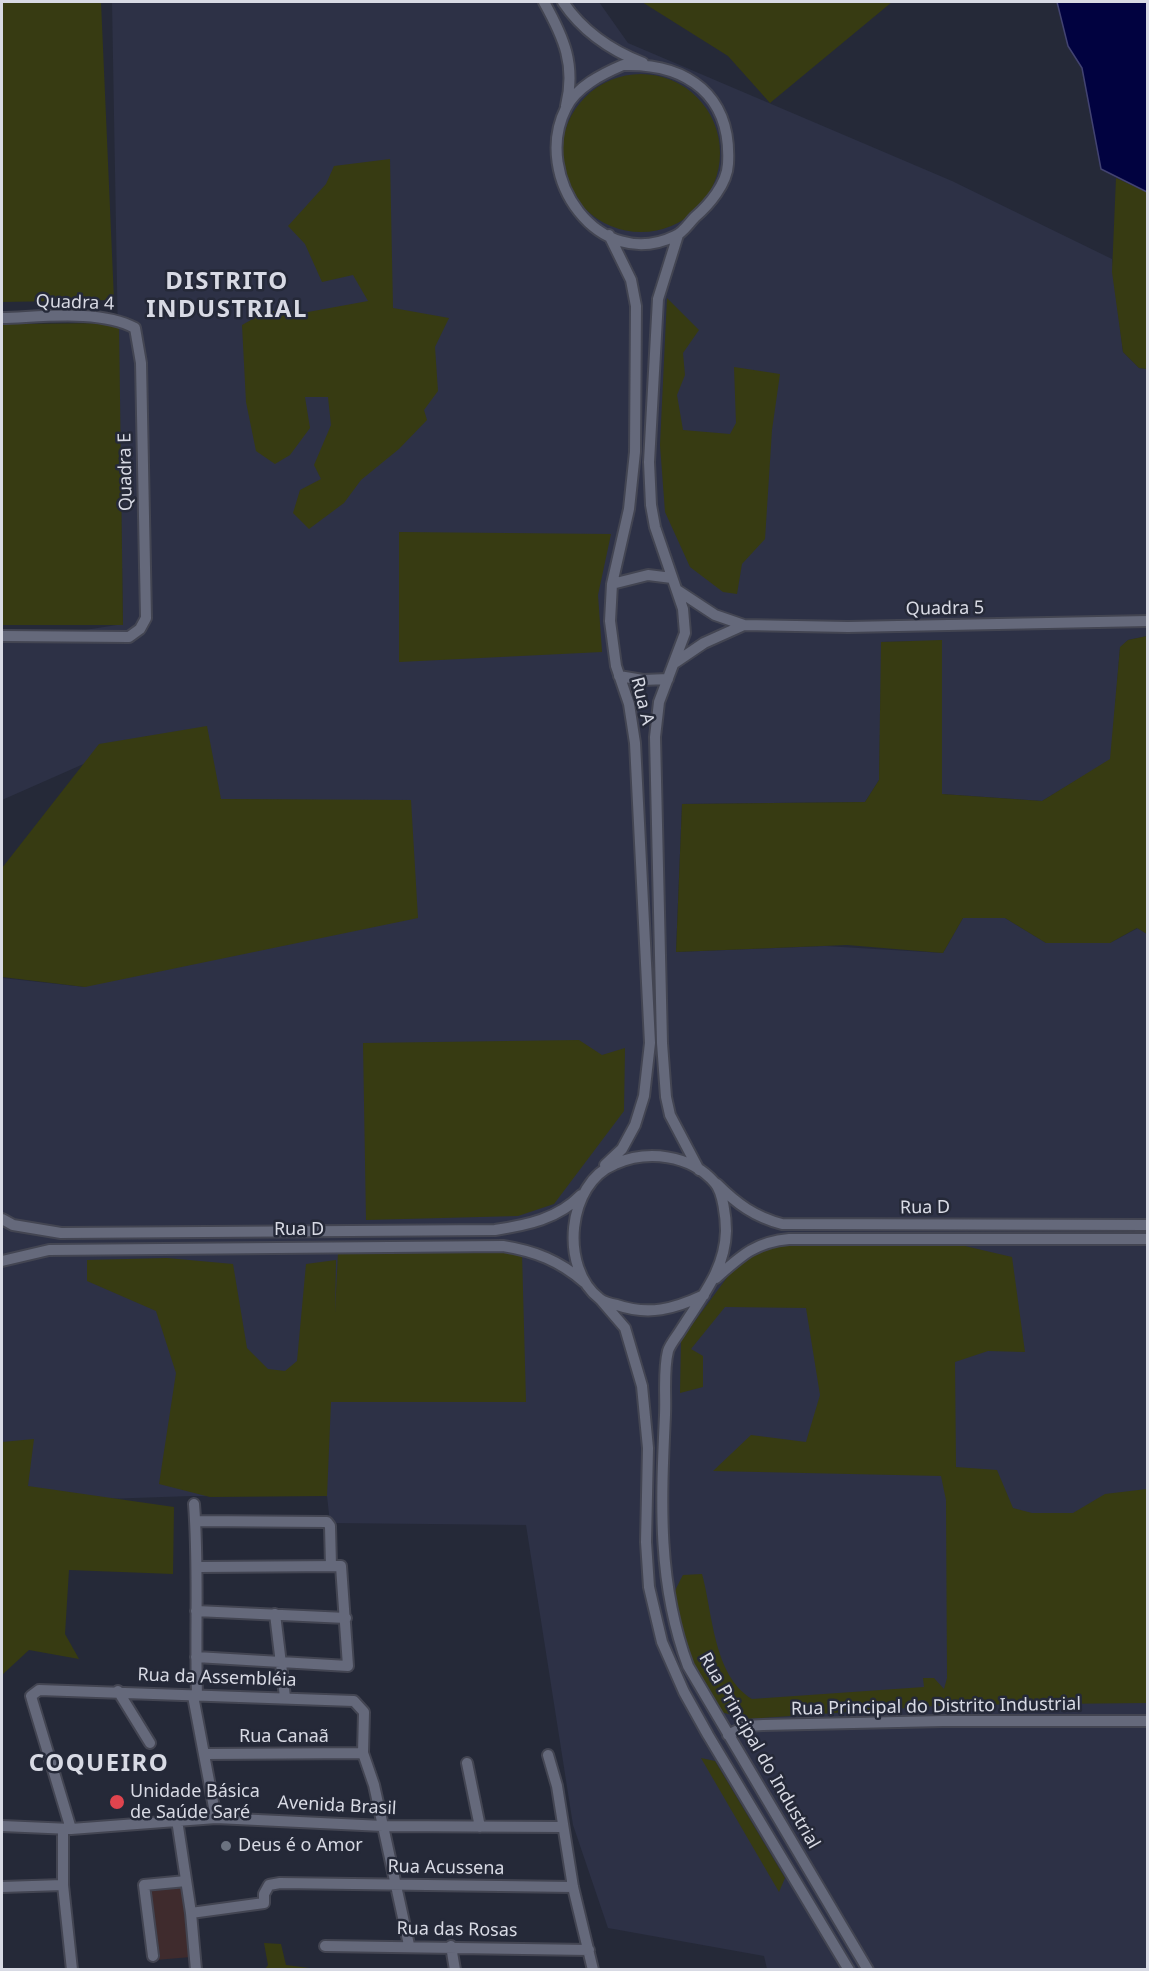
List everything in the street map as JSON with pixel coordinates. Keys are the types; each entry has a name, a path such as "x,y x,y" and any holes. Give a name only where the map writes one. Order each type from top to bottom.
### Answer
{"street":[{"path":"544,2 569,56 572,83 557,133 555,158 561,181 572,204 588,222 609,235 643,243 660,241 678,235 720,188 728,168 728,137 712,97 701,87 675,72 646,65 620,54 577,21 564,2"},
{"path":"566,107 583,88 603,74 623,66 646,65"},
{"name":"Rua A","path":"601,1169 622,1149 635,1125 644,1096 650,1043 635,743 629,704 611,642 612,584 629,509 635,452 636,306 631,280 609,235"},
{"name":"Rua A","path":"678,235 658,299 649,462 653,516 683,609 685,633 676,662 659,702 655,737 666,1097 670,1115 699,1170"},
{"name":"Quadra 4","path":"2,318 104,317 121,320 135,328 138,337"},
{"name":"Quadra E","path":"2,636 129,637 140,629 146,618 138,337"},
{"path":"612,584 648,575 672,578"},
{"name":"Quadra 5","path":"677,590 715,615 744,625 848,627 1148,621"},
{"name":"Quadra 5","path":"676,662 704,643 744,625"},
{"path":"619,676 644,680 668,679"},
{"path":"647,959 660,958"},
{"path":"656,1154 699,1170 716,1184 726,1230 724,1254 716,1278 704,1295 681,1305 653,1312 634,1311 600,1300 588,1284 577,1261 572,1238 575,1215 585,1190 601,1169 631,1157 656,1154"},
{"name":"Rua D","path":"716,1184 739,1206 762,1219 782,1224 1148,1225"},
{"name":"Rua D","path":"2,1219 14,1225 61,1233 495,1230 543,1220 571,1206 585,1190"},
{"path":"1059,1225 1062,1238"},
{"path":"204,1232 204,1247"},
{"name":"Rua D","path":"716,1278 748,1250 771,1241 1148,1239"},
{"name":"Rua D","path":"2,1261 49,1250 503,1246 546,1256 568,1267 588,1284"},
{"name":"Rua Principal do Industrial","path":"704,1295 668,1350 662,1537 665,1584 675,1631 688,1666 868,1970"},
{"name":"Rua Principal do Industrial","path":"600,1300 625,1328 642,1386 648,1448 646,1542 649,1587 662,1642 684,1692 849,1970"},
{"path":"194,1504 199,1567 195,1695 216,1818"},
{"path":"196,1521 327,1522 330,1535 331,1566"},
{"path":"196,1657 279,1664 348,1666 346,1618 340,1566 199,1567"},
{"path":"649,1587 665,1584"},
{"path":"196,1611 346,1618"},
{"path":"275,1614 279,1664 285,1697"},
{"name":"Rua da Assembléia","path":"67,1829 33,1703 32,1696 39,1690 346,1700 360,1704 364,1712 363,1753"},
{"path":"118,1691 150,1743"},
{"name":"Rua Principal do Distrito Industrial","path":"728,1735 746,1726 763,1725 943,1721 1148,1721"},
{"path":"363,1753 370,1768 409,1945"},
{"name":"Rua Canaã","path":"205,1754 363,1753"},
{"path":"548,1755 557,1786 573,1887 593,1970"},
{"path":"467,1763 480,1827"},
{"name":"Avenida Brasil","path":"2,1826 67,1829 216,1818 383,1826 563,1827"},
{"path":"177,1820 191,1913 196,1970"},
{"path":"67,1829 63,1885 72,1970"},
{"path":"153,1956 144,1885 186,1881"},
{"name":"Rua Acussena","path":"191,1913 264,1903 264,1894 269,1885 280,1883 573,1887"},
{"path":"2,1887 63,1885"},
{"name":"Rua das Rosas","path":"325,1946 409,1945 589,1950"},
{"path":"451,1946 455,1970"}],"shaded area":[{"path":"112,2 599,2 628,43 952,181 1112,259 1123,352 1139,368 1147,369 1148,636 1128,640 1120,648 1111,760 1042,801 942,794 942,641 882,642 879,780 865,802 682,804 676,952 825,946 943,953 963,918 1005,918 1046,943 1110,943 1138,928 1147,934 1147,1969 767,1969 764,1956 608,1928 573,1825 526,1525 330,1523 327,1496 192,1496 19,1502 2,1513 2,978 85,987 411,801 221,799 147,736 2,800 2,643 123,624"},
{"path":"1057,2 1147,2 1147,192 1101,169 1082,68 1068,46"},
{"path":"183,1885 191,1957 156,1960 147,1891"}],"green space":[{"path":"2,2 101,2 114,300 2,302"},
{"path":"642,2 892,2 770,103 728,56"},
{"path":"641,74 671,80 697,97 714,123 720,153 714,183 697,209 671,226 641,232 611,226 585,209 568,183 562,153 568,123 585,97 611,80"},
{"path":"390,159 393,308 449,318 435,347 438,391 424,410 427,420 399,449 361,480 344,503 309,529 293,513 300,490 321,479 314,465 331,425 328,397 305,397 310,428 290,455 275,464 256,451 246,402 242,325 267,311 308,312 368,301 353,275 322,282 305,244 288,226 326,184 334,166"},
{"path":"1116,178 1147,192 1147,369 1139,368 1123,352 1112,272"},
{"path":"667,298 699,330 683,353 685,375 677,395 683,430 730,434 736,423 734,367 780,374 772,430 765,539 742,564 737,594 723,592 690,567 665,512 660,445"},
{"path":"119,323 123,625 2,625 2,324"},
{"path":"399,532 611,534 598,595 602,652 399,662"},
{"path":"1147,636 1147,934 1137,928 1110,943 1046,943 1005,918 963,918 943,953 847,945 676,952 682,804 865,802 879,780 881,642 942,640 942,794 1042,801 1110,759 1120,647 1128,640"},
{"path":"207,726 221,799 411,800 418,918 85,987 2,977 2,868 99,744"},
{"path":"579,1040 602,1055 625,1048 624,1111 554,1204 518,1216 366,1220 363,1043"},
{"path":"952,1243 1012,1257 1025,1352 988,1351 955,1362 956,1467 997,1470 1013,1508 1032,1513 1073,1513 1105,1494 1147,1489 1147,1703 950,1705 747,1719 721,1712 690,1656 677,1624 674,1596 683,1575 702,1574 716,1642 722,1659 729,1675 752,1699 924,1687 923,1678 934,1678 944,1689 947,1678 946,1500 941,1476 713,1471 751,1435 806,1442 820,1395 806,1308 725,1307 691,1349 703,1356 703,1387 680,1393 681,1340 734,1268 750,1253 777,1245"},
{"path":"338,1253 522,1253 526,1402 331,1402 327,1496 210,1497 159,1484 176,1373 156,1311 87,1281 87,1260 167,1258 233,1264 247,1348 268,1369 285,1371 297,1361 306,1264 336,1260 335,1313"},
{"path":"34,1439 28,1486 174,1507 173,1574 69,1570 65,1634 79,1659 29,1650 2,1675 2,1442"},
{"path":"701,1758 715,1761 785,1878 779,1892"},
{"path":"264,1943 281,1944 286,1965 317,1969 265,1969 268,1965"}],"place":[{"name":"Unidade Básica de Saúde Saré","path":"117,1802"},
{"name":"Deus é o Amor","path":"226,1846"}],"district":[{"name":"DISTRITO INDUSTRIAL","path":"227,296"},
{"name":"COQUEIRO","path":"99,1764"}]}
